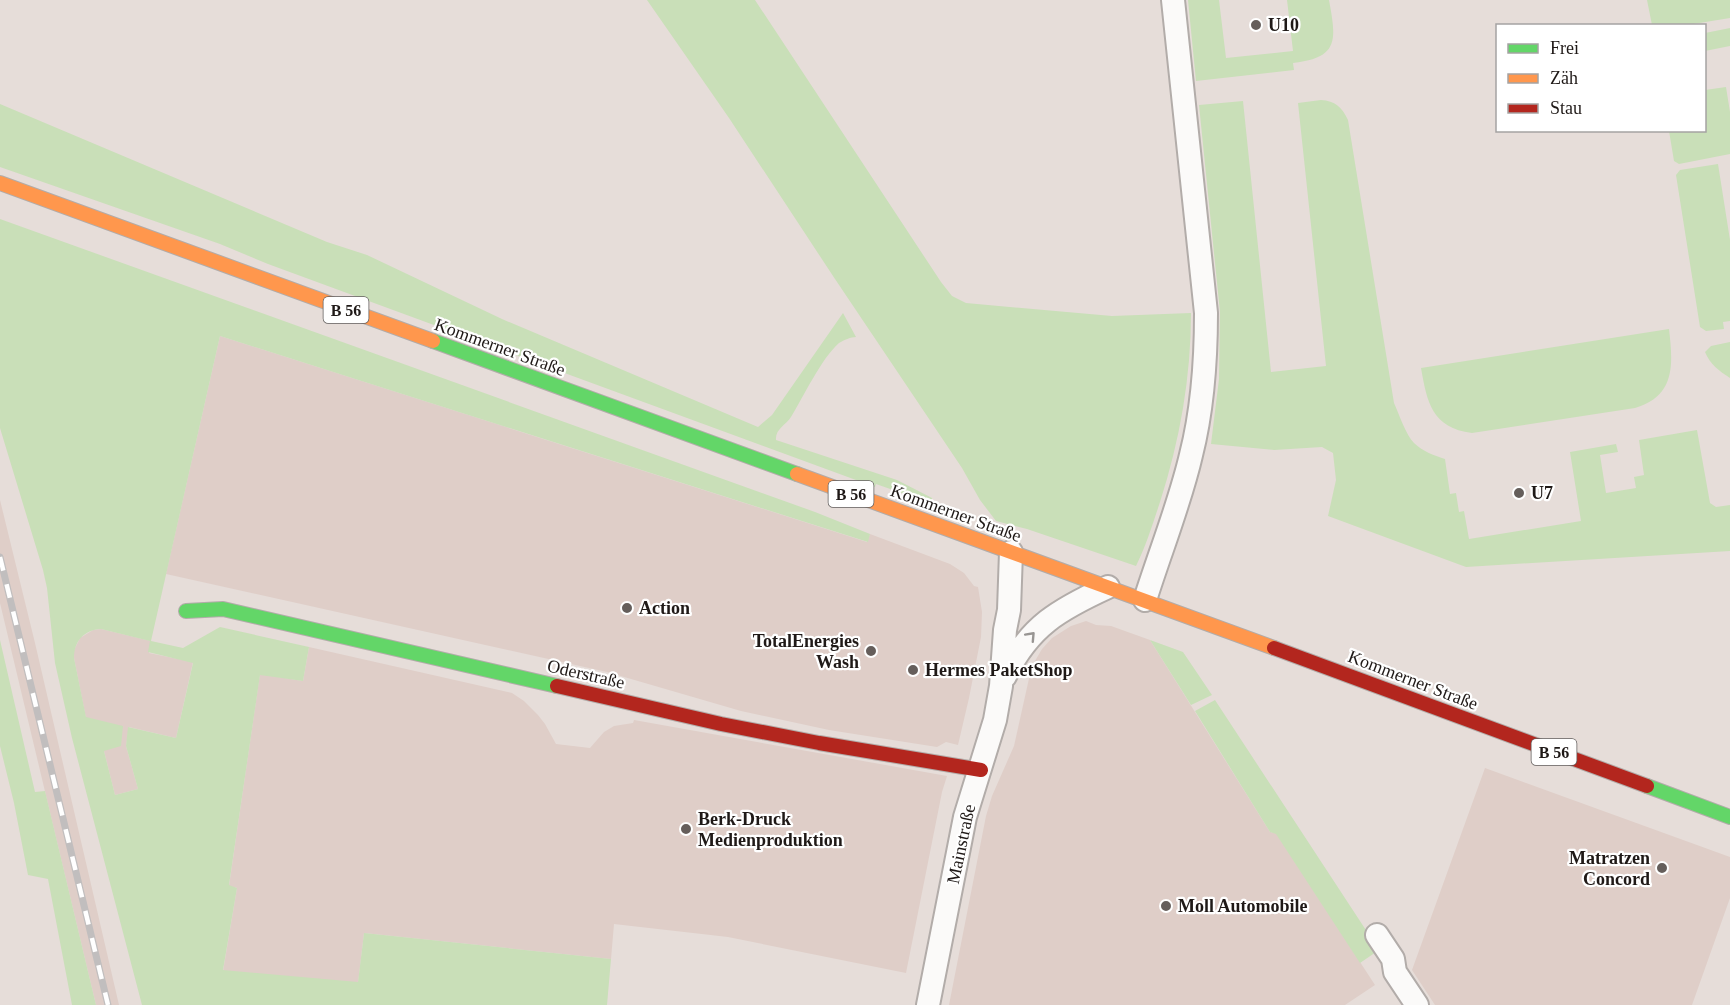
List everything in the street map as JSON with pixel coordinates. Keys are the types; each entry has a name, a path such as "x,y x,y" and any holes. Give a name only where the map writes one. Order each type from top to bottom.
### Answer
{"main road":[{"name":"Kommerner Straße","path":"0,183 1145,600 1730,817"},
{"name":"Oderstraße","path":"186,611 223,609 721,724 981,770"}],"street":[{"path":"1145,600 1191,456 1200,411 1206,357 1206,313 1173,0"},
{"name":"Mainstraße","path":"928,1005 965,817 995,720 1009,610 1011,552"},
{"name":"Mainstraße","path":"1001,686 1012,661 1034,633 1065,608 1108,587"},
{"path":"1377,935 1393,959 1395,972 1417,1005"}],"shaded area":[{"path":"220,336 867,542 870,534 950,564 964,573 974,586 978,587 982,612 981,637 958,745 946,742 937,747 829,730 741,711 607,672 166,574"},
{"path":"0,500 119,1005 96,1005 0,603"},
{"path":"1086,621 1096,625 1111,626 1150,640 1270,832 1276,833 1375,985 1345,1005 949,1005 986,816 992,796 1014,746 1030,674 1042,649 1052,638 1071,626"},
{"path":"101,629 151,641 149,653 193,662 176,738 129,727 126,746 138,789 115,795 104,751 86,718 74,658 74,650 80,638 93,630"},
{"path":"309,647 512,693 538,715 556,744 590,748 604,732 614,726 633,723 634,720 947,776 906,973 728,937 614,924 611,959 364,933 358,983 223,971 237,888 229,886 260,674 303,681"},
{"path":"1485,768 1730,857 1730,898 1692,1005 1435,1005 1412,970"}],"green space":[{"path":"647,0 755,0 952,296 966,303 1112,316 1191,313 1189,361 1179,432 1160,502 1136,566 1027,529 996,521 729,118"},
{"path":"1188,0 1219,0 1226,58 1293,51 1287,0 1329,0 1333,26 1331,44 1327,51 1319,57 1293,63 1294,70 1196,81"},
{"path":"1647,0 1730,0 1730,18 1693,24 1652,24"},
{"path":"1730,28 1730,46 1706,51 1706,33"},
{"path":"1726,87 1730,112 1730,154 1679,164 1674,161 1669,132 1706,132 1706,90"},
{"path":"1321,100 1338,106 1348,120 1394,403 1405,430 1414,443 1425,451 1445,459 1450,494 1456,493 1459,512 1464,511 1469,539 1581,521 1570,452 1616,444 1618,452 1600,455 1606,493 1636,488 1634,477 1644,475 1639,440 1697,430 1710,503 1716,507 1730,505 1730,551 1466,567 1328,516 1336,480 1333,453 1322,447 1274,450 1211,444 1219,379 1220,312 1199,105 1243,101 1271,372 1326,366 1298,103"},
{"path":"0,104 327,242 367,255 502,319 758,427 772,415 843,313 856,337 839,343 832,350 791,417 777,433 776,440 897,480 932,498 933,504 876,484 875,487 268,264 220,244 0,167"},
{"path":"1718,164 1730,240 1730,321 1723,322 1724,329 1706,331 1700,327 1676,175 1680,170"},
{"path":"0,219 815,512 870,534 868,542 220,336 151,641 183,648 220,627 309,647 303,681 260,675 229,885 237,888 223,970 358,982 364,933 611,959 607,1005 142,1005 72,738 55,663 43,570 0,428","holes":["101,629 150,641 148,652 193,663 176,738 128,727 126,746 138,789 115,795 104,751 121,746 123,726 86,717 74,652 78,642 85,634"]},
{"path":"1669,329 1671,366 1665,387 1648,403 1635,408 1472,433 1448,426 1440,419 1429,402 1421,368"},
{"path":"1730,342 1730,378 1715,367 1705,352 1711,346"},
{"path":"0,640 35,792 45,791 96,1005 72,1005 48,879 28,875 0,746"},
{"path":"1150,640 1183,652 1212,695 1191,705"},
{"path":"1215,700 1379,950 1360,963 1276,834 1270,832 1195,711"}],"railway":[{"path":"0,557 108,1005"}],"traffic: fast":[{"path":"433,341 797,474"},
{"path":"186,611 223,609 557,686"},
{"path":"1647,786 1730,817"}],"traffic: slow":[{"path":"0,183 433,341"},
{"path":"797,474 1274,648"}],"traffic: jam":[{"path":"1274,648 1647,786"},
{"path":"557,686 721,724 981,770"}],"place":[{"name":"U10","path":"1256,25"},
{"name":"U7","path":"1519,493"},
{"name":"Action","path":"627,608"},
{"name":"TotalEnergies Wash","path":"871,651"},
{"name":"Hermes PaketShop","path":"913,670"},
{"name":"Berk-Druck Medienproduktion","path":"686,829"},
{"name":"Matratzen Concord","path":"1662,868"},
{"name":"Moll Automobile","path":"1166,906"}]}
